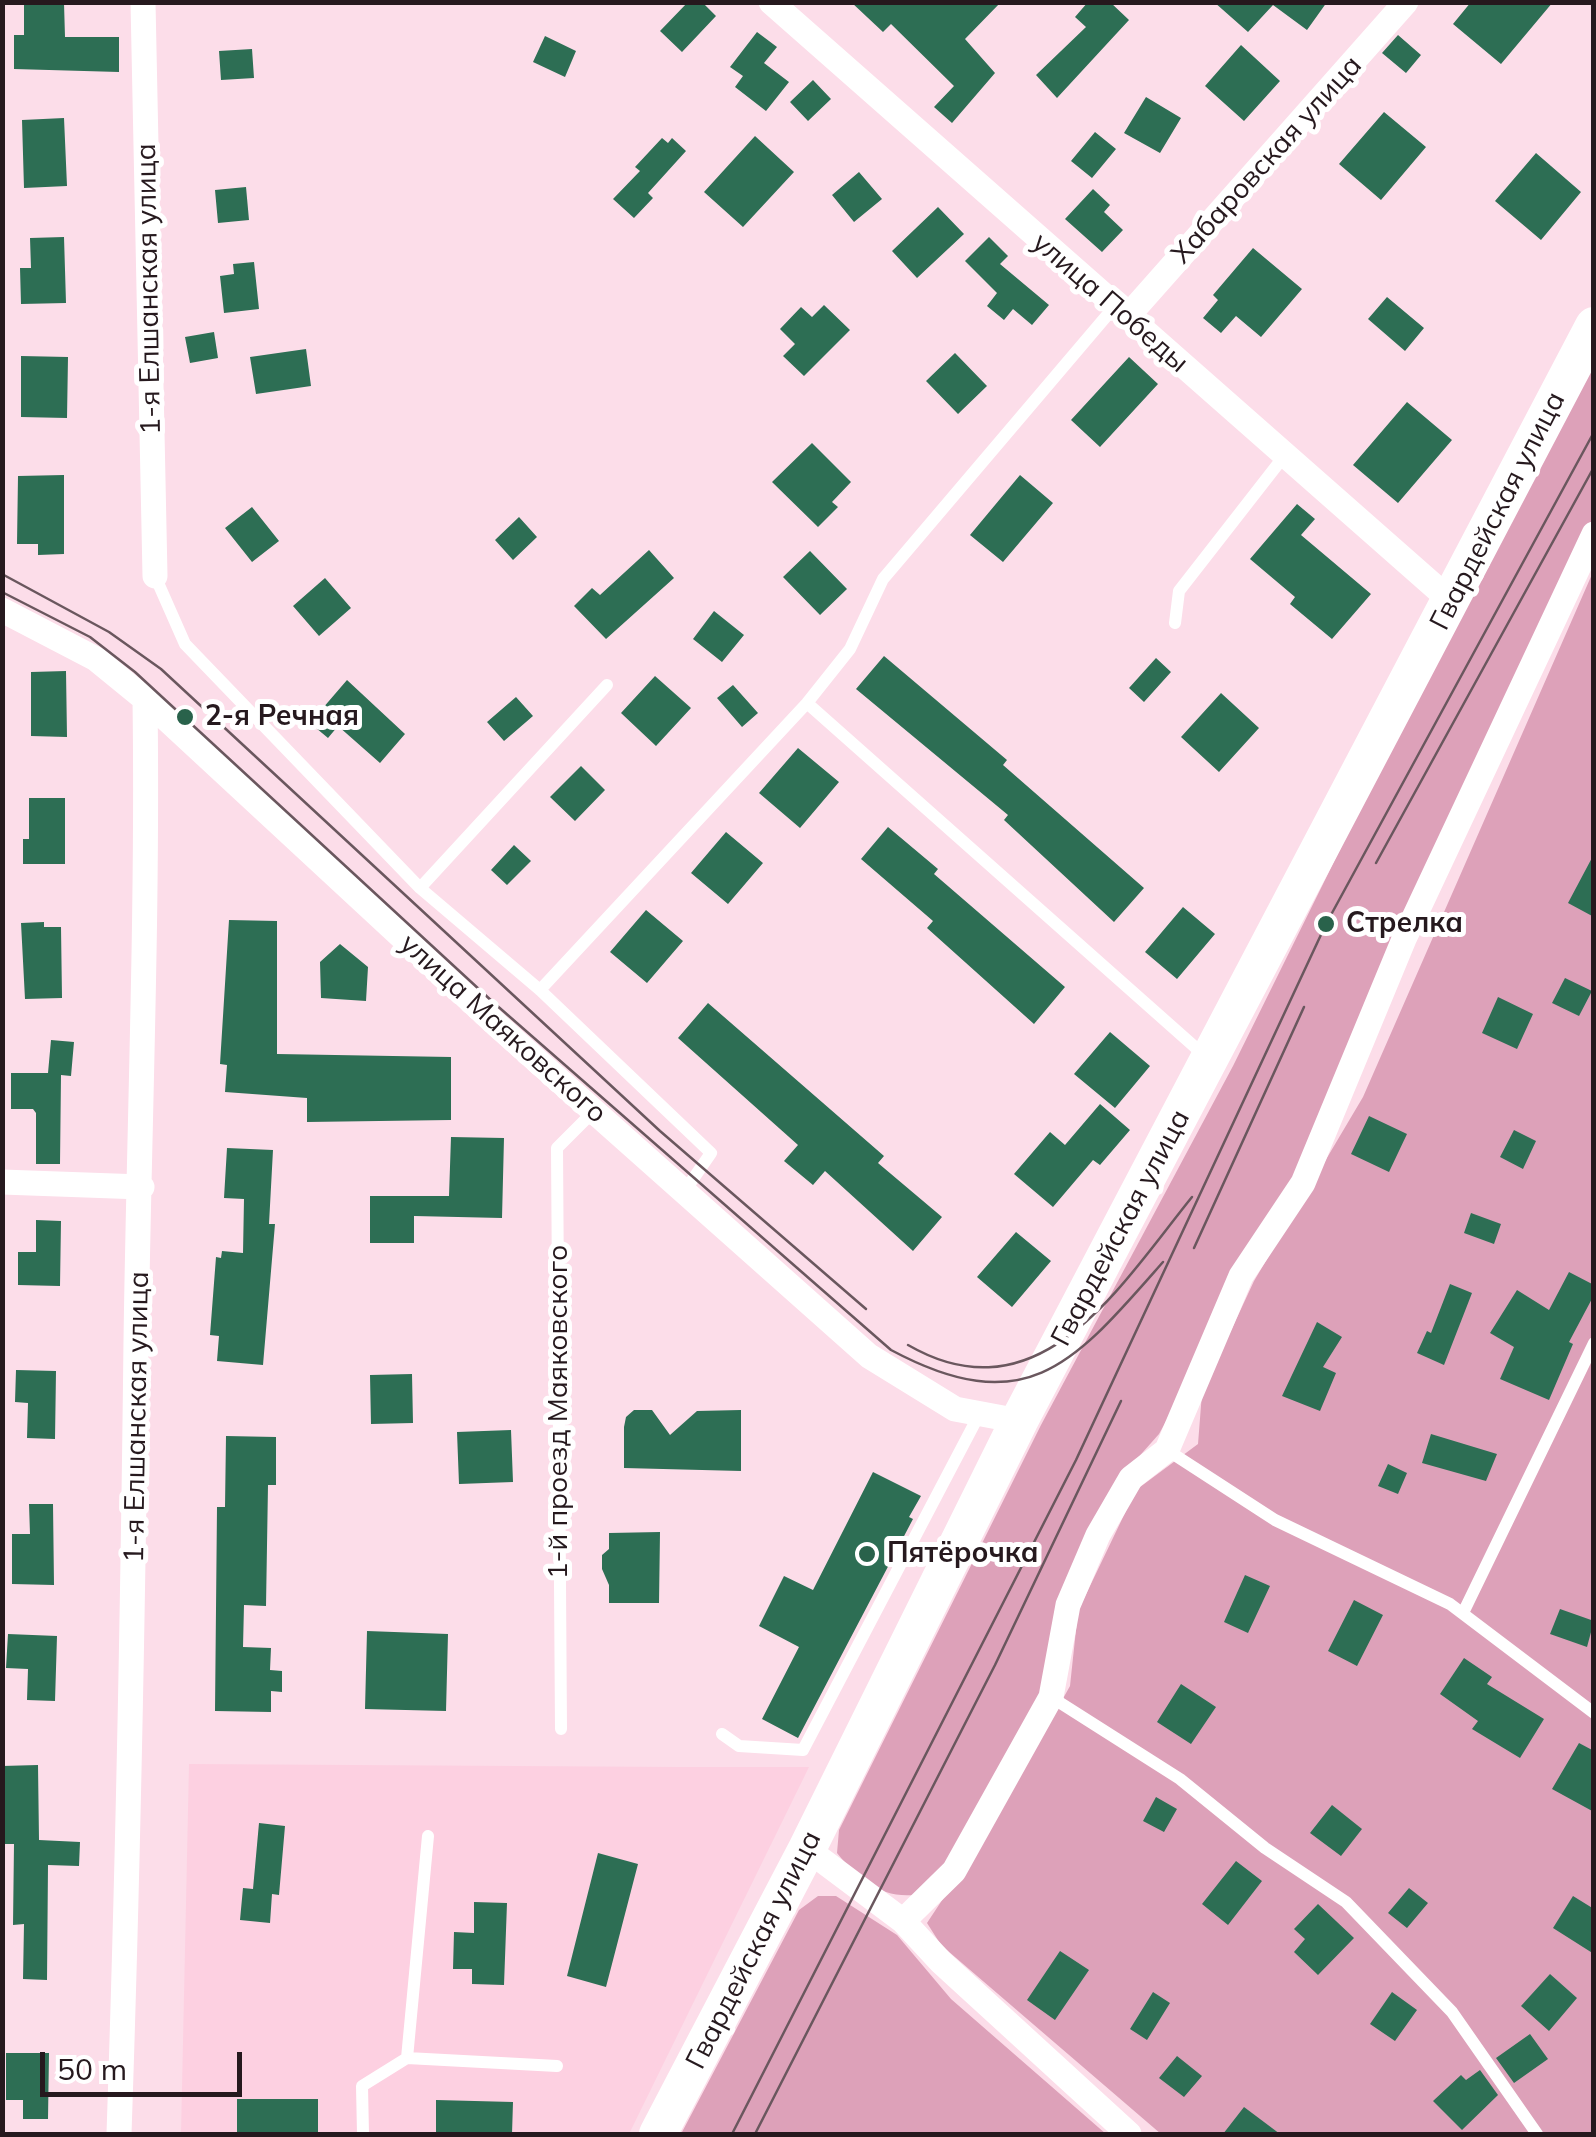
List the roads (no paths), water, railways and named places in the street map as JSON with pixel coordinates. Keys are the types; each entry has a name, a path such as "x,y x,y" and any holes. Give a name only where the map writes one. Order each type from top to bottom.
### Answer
{"main road":[{"name":"Гвардейская улица","path":"658,2134 807,1849 1018,1420 1594,326"}],"street":[{"name":"1-я Елшанская улица","path":"143,2 155,576"},
{"name":"улица Победы","path":"771,2 1452,601"},
{"name":"Хабаровская улица","path":"1121,312 1406,2"},
{"path":"903,1921 954,1871 1051,1697 1068,1605 1098,1535 1132,1478 1167,1450 1241,1276 1303,1183 1404,939 1594,534"},
{"name":"улица Маяковского","path":"2,610 96,659 146,698 594,1111 869,1356 954,1409 1018,1420"},
{"name":"1-я Елшанская улица","path":"119,2134 133,1748 148,932 146,698"},
{"path":"2,1182 142,1187"},
{"path":"807,1849 903,1921 1128,2134"}],"lane":[{"path":"540,990 807,703 850,649 883,579 1121,312"},
{"path":"1175,623 1179,591 1284,455"},
{"path":"155,576 185,644 420,888 540,990 711,1153 684,1192"},
{"path":"420,888 607,685"},
{"path":"807,703 1210,1060"},
{"name":"1-й проезд Маяковского","path":"561,1729 556,1148 594,1111"},
{"path":"1463,1612 1594,1343"},
{"path":"722,1734 739,1746 803,1750 980,1413"},
{"path":"1167,1450 1276,1520 1463,1612 1594,1713"},
{"path":"1051,1697 1180,1779 1265,1848 1346,1902 1452,2012 1537,2134"},
{"path":"407,2058 428,1836"},
{"path":"363,2134 362,2086 407,2058 557,2066"}],"tram line":[{"path":"732,2134 1076,1460 1326,924 1594,432"},
{"path":"1376,863 1594,467"},
{"path":"2,574 109,632 161,669 660,1131 866,1309"},
{"path":"2,592 90,637 135,672 494,1003 891,1350 938,1371 979,1381 1014,1381 1045,1371 1103,1328 1163,1262"},
{"path":"1194,1248 1304,1007"},
{"path":"908,1345 955,1364 998,1366 1037,1355 1072,1333 1105,1303 1192,1197"},
{"path":"755,2134 995,1665 1121,1401"}],"place":[{"name":"2-я Речная","path":"185,717"},
{"name":"Стрелка","path":"1326,924"},
{"name":"Пятёрочка","path":"867,1554"}]}
